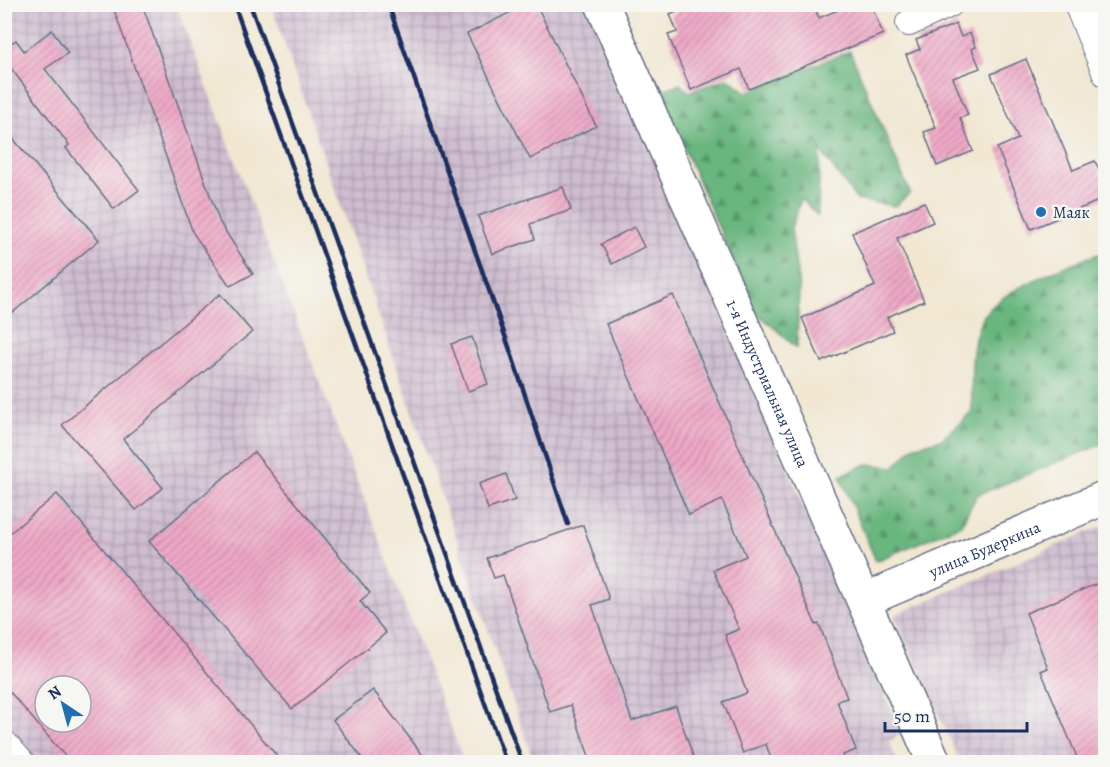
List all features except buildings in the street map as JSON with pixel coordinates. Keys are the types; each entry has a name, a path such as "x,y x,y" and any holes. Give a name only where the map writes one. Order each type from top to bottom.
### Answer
{"main road":[{"name":"1-я Индустриальная улица","path":"602,4 934,762"},
{"name":"улица Будеркина","path":"865,600 1106,497"}],"lane":[{"path":"909,23 950,4"},
{"path":"1077,4 1106,74"},
{"path":"4,743 21,762"}],"shaded area":[{"path":"4,5 176,5 464,762 5,762"},
{"path":"271,5 589,5 901,733 889,742 897,762 534,762"},
{"path":"1105,525 1105,762 960,762 894,615"}],"green space":[{"path":"850,51 910,193 895,206 857,200 820,150 818,216 801,199 791,228 799,288 797,348 756,312 674,126 662,119 653,93 680,84 689,92 728,78 747,92"},
{"path":"1105,252 1105,443 977,495 961,525 876,561 840,476 867,464 894,467 913,447 942,439 972,412 973,350 984,316 1006,296 1039,278"}],"railway":[{"path":"234,4 506,762"},
{"path":"250,4 522,762"},
{"path":"388,4 509,347 568,524"}],"place":[{"name":"Маяк","path":"1041,212"}]}
